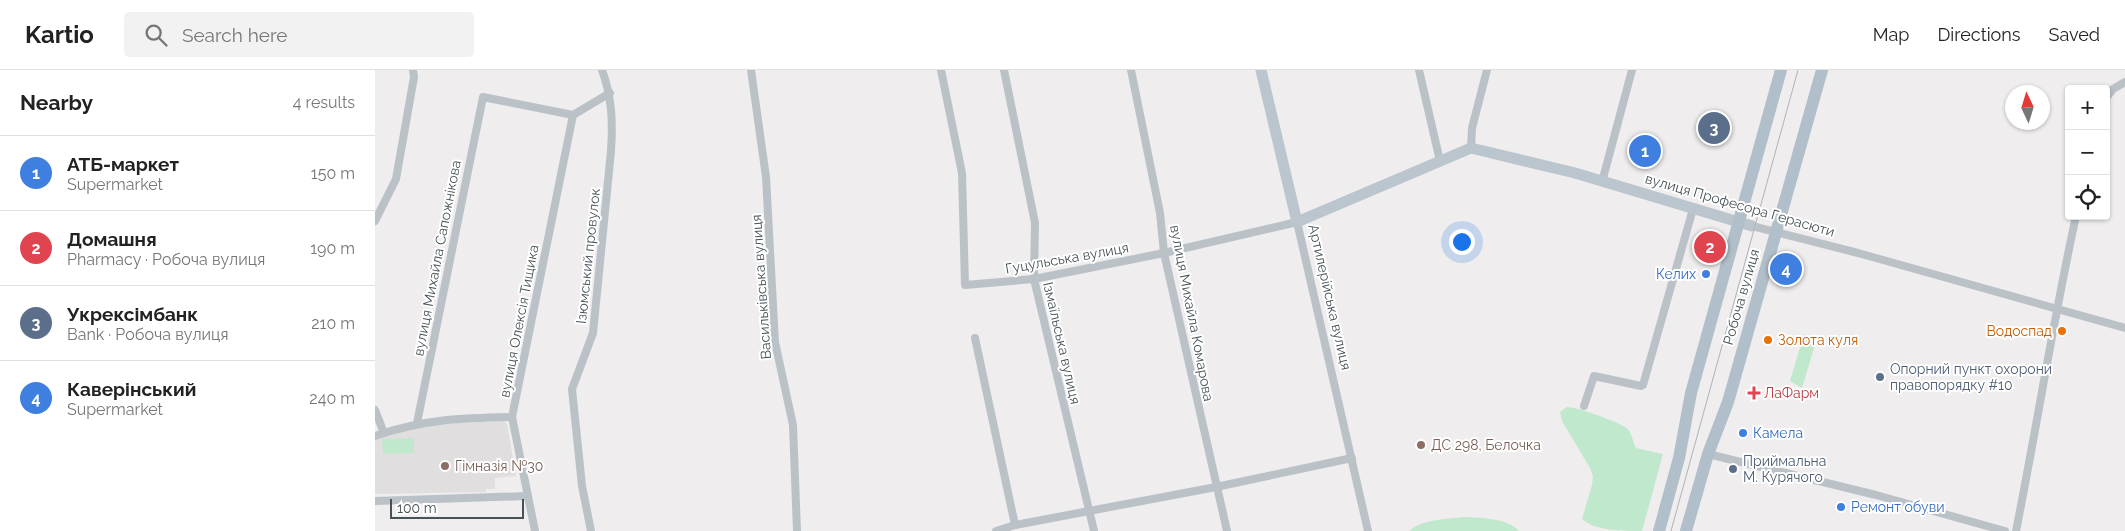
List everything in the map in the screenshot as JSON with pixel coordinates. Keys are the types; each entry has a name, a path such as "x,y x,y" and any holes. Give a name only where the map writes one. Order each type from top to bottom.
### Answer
{"main road":[{"name":"Робоча вулиця","path":"1659,531 1679,458 1691,392 1746,224 1781,70"},
{"name":"Робоча вулиця","path":"1686,531 1708,454 1728,402 1822,70"}],"street":[{"path":"375,221 397,179 414,77 413,70"},
{"name":"Ізюмський провулок","path":"591,531 582,486 572,388 593,333 611,151 610,93 602,70"},
{"name":"Васильківська вулиця","path":"751,70 767,177 775,342 786,400 793,424 797,531"},
{"name":"Гуцульська вулиця","path":"941,70 962,173 965,285 1034,279 1164,253 1297,222"},
{"name":"Ізмаїльська вулиця","path":"1004,70 1035,223 1034,279 1094,531"},
{"name":"вулиця Михайла Комарова","path":"1131,70 1160,213 1164,253 1227,531"},
{"name":"Артилерійська вулиця","path":"1261,70 1368,531"},
{"path":"1419,70 1440,161"},
{"path":"1297,222 1471,148 1472,128 1487,70"},
{"path":"1603,182 1632,70"},
{"path":"2110,93 2125,82"},
{"path":"573,115 610,93"},
{"name":"вулиця Михайла Сапожнікова","path":"417,423 483,97 573,115"},
{"name":"вулиця Олексія Тищика","path":"535,531 513,417 573,115"},
{"name":"вулиця Професора Герасюти","path":"1471,148 1603,182 1776,233 2125,328"},
{"path":"1584,406 1593,376 1643,385 1693,209"},
{"path":"2016,531 2038,423 2056,308 2075,220"},
{"path":"975,338 1015,525"},
{"path":"375,410 384,433"},
{"path":"375,436 417,423 441,419 513,417"},
{"path":"1708,454 1877,495 2005,531"},
{"path":"996,531 1015,525 1216,487 1351,458"},
{"path":"375,501 527,496"}],"shaded area":[{"name":"Гімназія №30","path":"502,421 507,423 516,476 495,478 495,489 486,489 486,492 375,494 375,440 426,423"}],"green space":[{"path":"1804,334 1817,338 1802,388 1790,381"},
{"path":"1567,407 1589,412 1624,426 1631,433 1636,448 1663,454 1642,531 1601,528 1582,519 1593,476 1562,421 1560,412"},
{"path":"414,438 414,453 383,454 382,439"},
{"path":"1465,517 1501,521 1508,523 1519,531 1409,531 1428,522"}],"tram line":[{"path":"1671,531 1798,70"}],"place":[{"name":"Укрексімбанк","path":"1714,128"},
{"name":"АТБ-маркет","path":"1645,151"},
{"name":"Домашня","path":"1710,247"},
{"name":"Каверінський","path":"1786,269"},
{"name":"Келих","path":"1706,274"},
{"name":"Водоспад","path":"2062,331"},
{"name":"Золота куля","path":"1768,340"},
{"name":"Опорний пункт охорони правопорядку #10","path":"1880,377"},
{"name":"ЛаФарм","path":"1754,393"},
{"name":"Камела","path":"1743,433"},
{"name":"ДС 298, Белочка","path":"1421,445"},
{"name":"Гімназія №30","path":"445,466"},
{"name":"Приймальна М. Курячого","path":"1733,469"},
{"name":"Ремонт обуви","path":"1841,507"}]}
